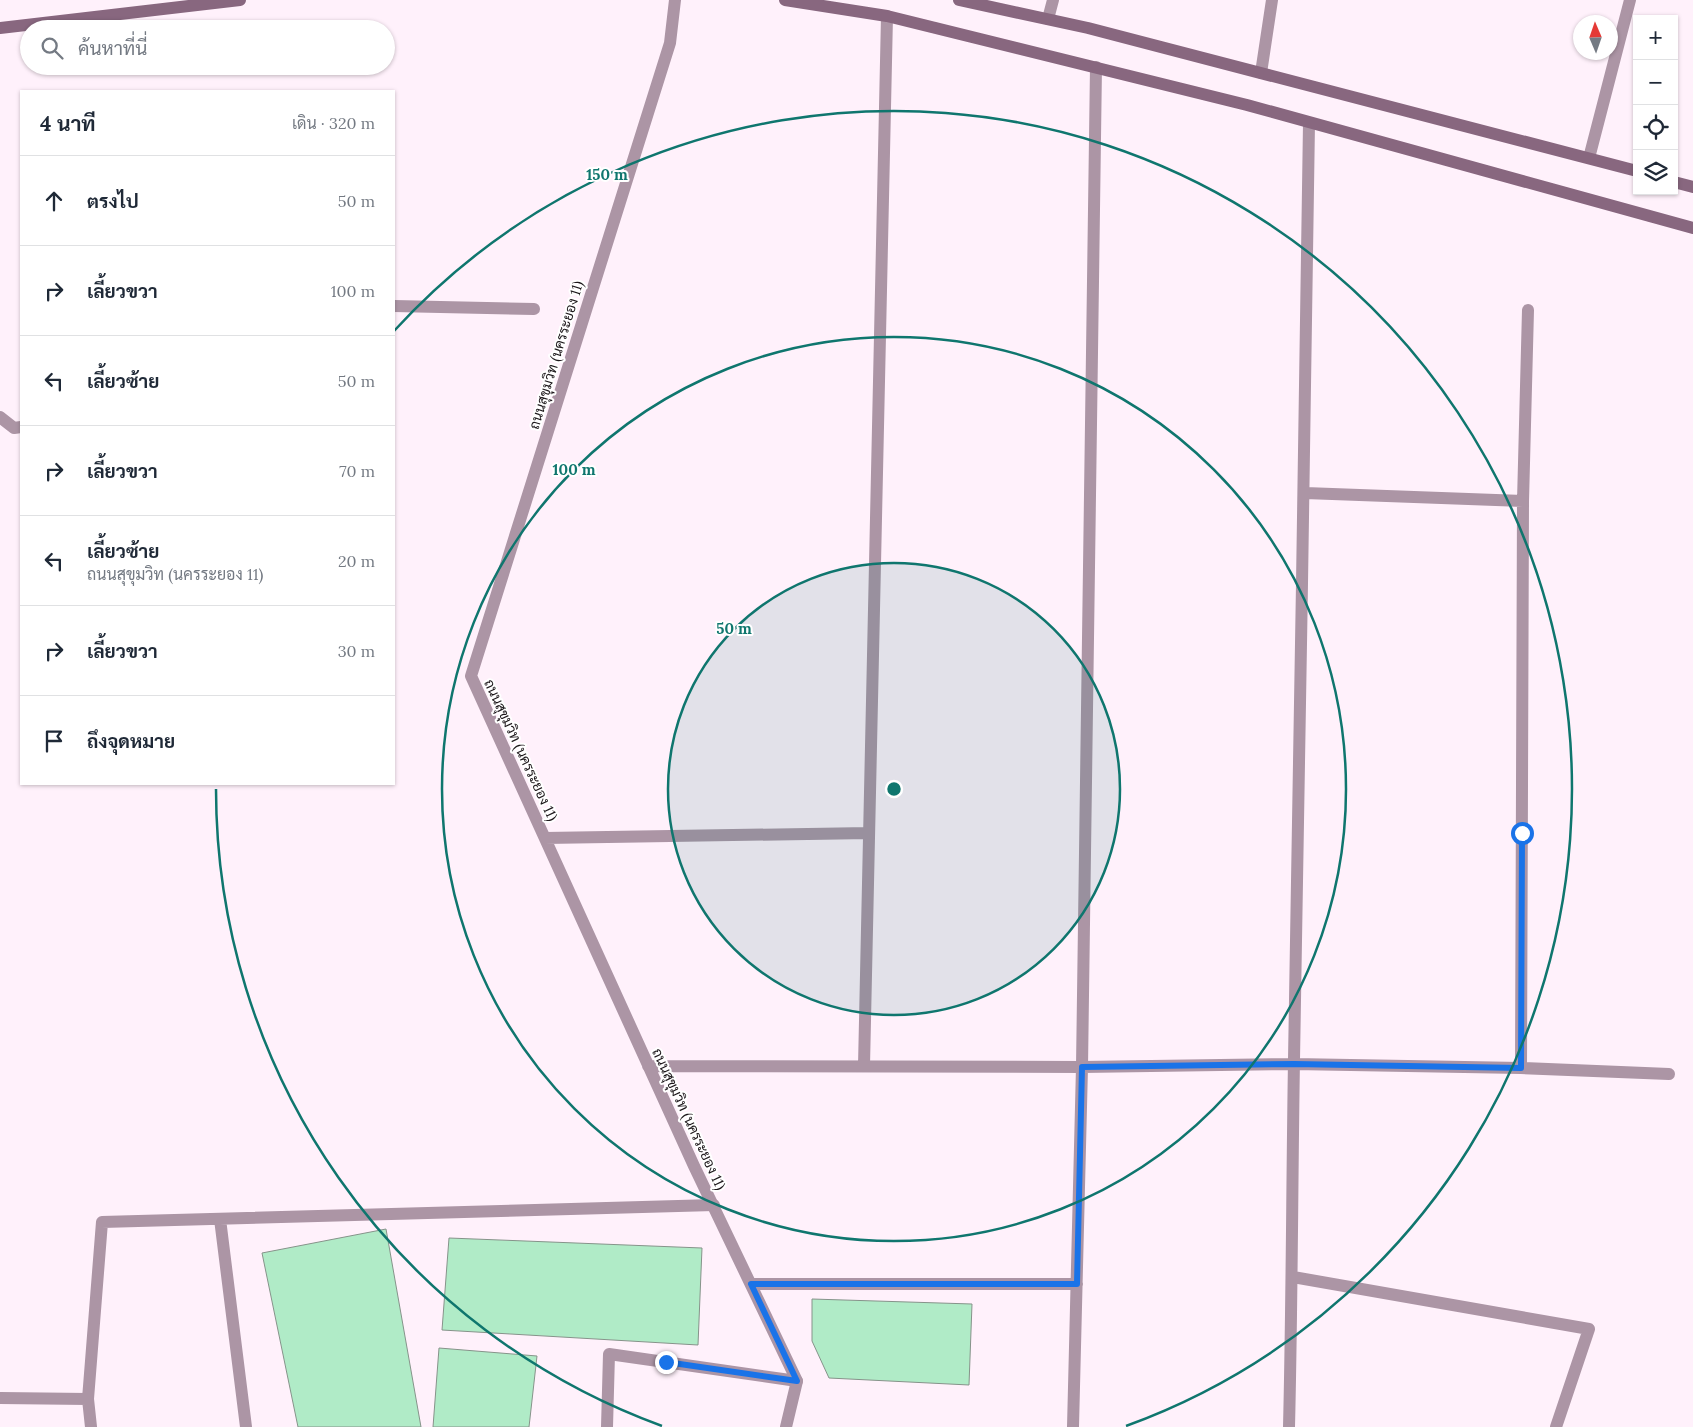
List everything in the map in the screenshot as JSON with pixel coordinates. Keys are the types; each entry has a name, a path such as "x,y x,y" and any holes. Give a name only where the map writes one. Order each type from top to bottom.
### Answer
{"street":[{"path":"69,20 240,0"},
{"name":"ถนนสุขุมวิท (นครระยอง 11)","path":"675,0 670,43 471,676 648,1066 797,1381"},
{"path":"785,0 887,16 1096,67 1247,105 1693,228"},
{"path":"959,0 1088,28 1633,170"},
{"path":"1048,19 1053,0"},
{"path":"1261,72 1272,0"},
{"path":"1589,158 1630,0"},
{"path":"864,1066 887,16"},
{"path":"0,28 20,26"},
{"path":"1073,1427 1082,1067 1096,67"},
{"path":"1289,1427 1293,1277 1294,1064 1305,493 1309,123"},
{"path":"1678,183 1693,187"},
{"path":"395,306 534,309"},
{"path":"1521,1068 1523,501 1528,310"},
{"path":"0,417 14,428 20,427"},
{"path":"1305,493 1523,501"},
{"path":"545,838 869,832"},
{"path":"648,1066 1082,1067 1294,1064 1521,1068 1669,1074"},
{"path":"91,1427 88,1398 102,1222 714,1205"},
{"path":"220,1219 246,1427"},
{"path":"1293,1277 1589,1329 1556,1427"},
{"path":"751,1284 1077,1284"},
{"path":"607,1427 609,1354 797,1381 786,1427"},
{"path":"0,1398 88,1398"}],"building":[{"path":"386,1229 421,1427 298,1427 262,1253"},
{"path":"449,1238 702,1248 698,1345 442,1330"},
{"path":"812,1299 972,1304 969,1385 829,1378 812,1341"},
{"path":"439,1348 537,1356 529,1427 433,1427"}],"route":[{"path":"666,1362 797,1381 751,1284 1077,1284 1082,1067 1294,1064 1521,1068 1522,833"}]}
